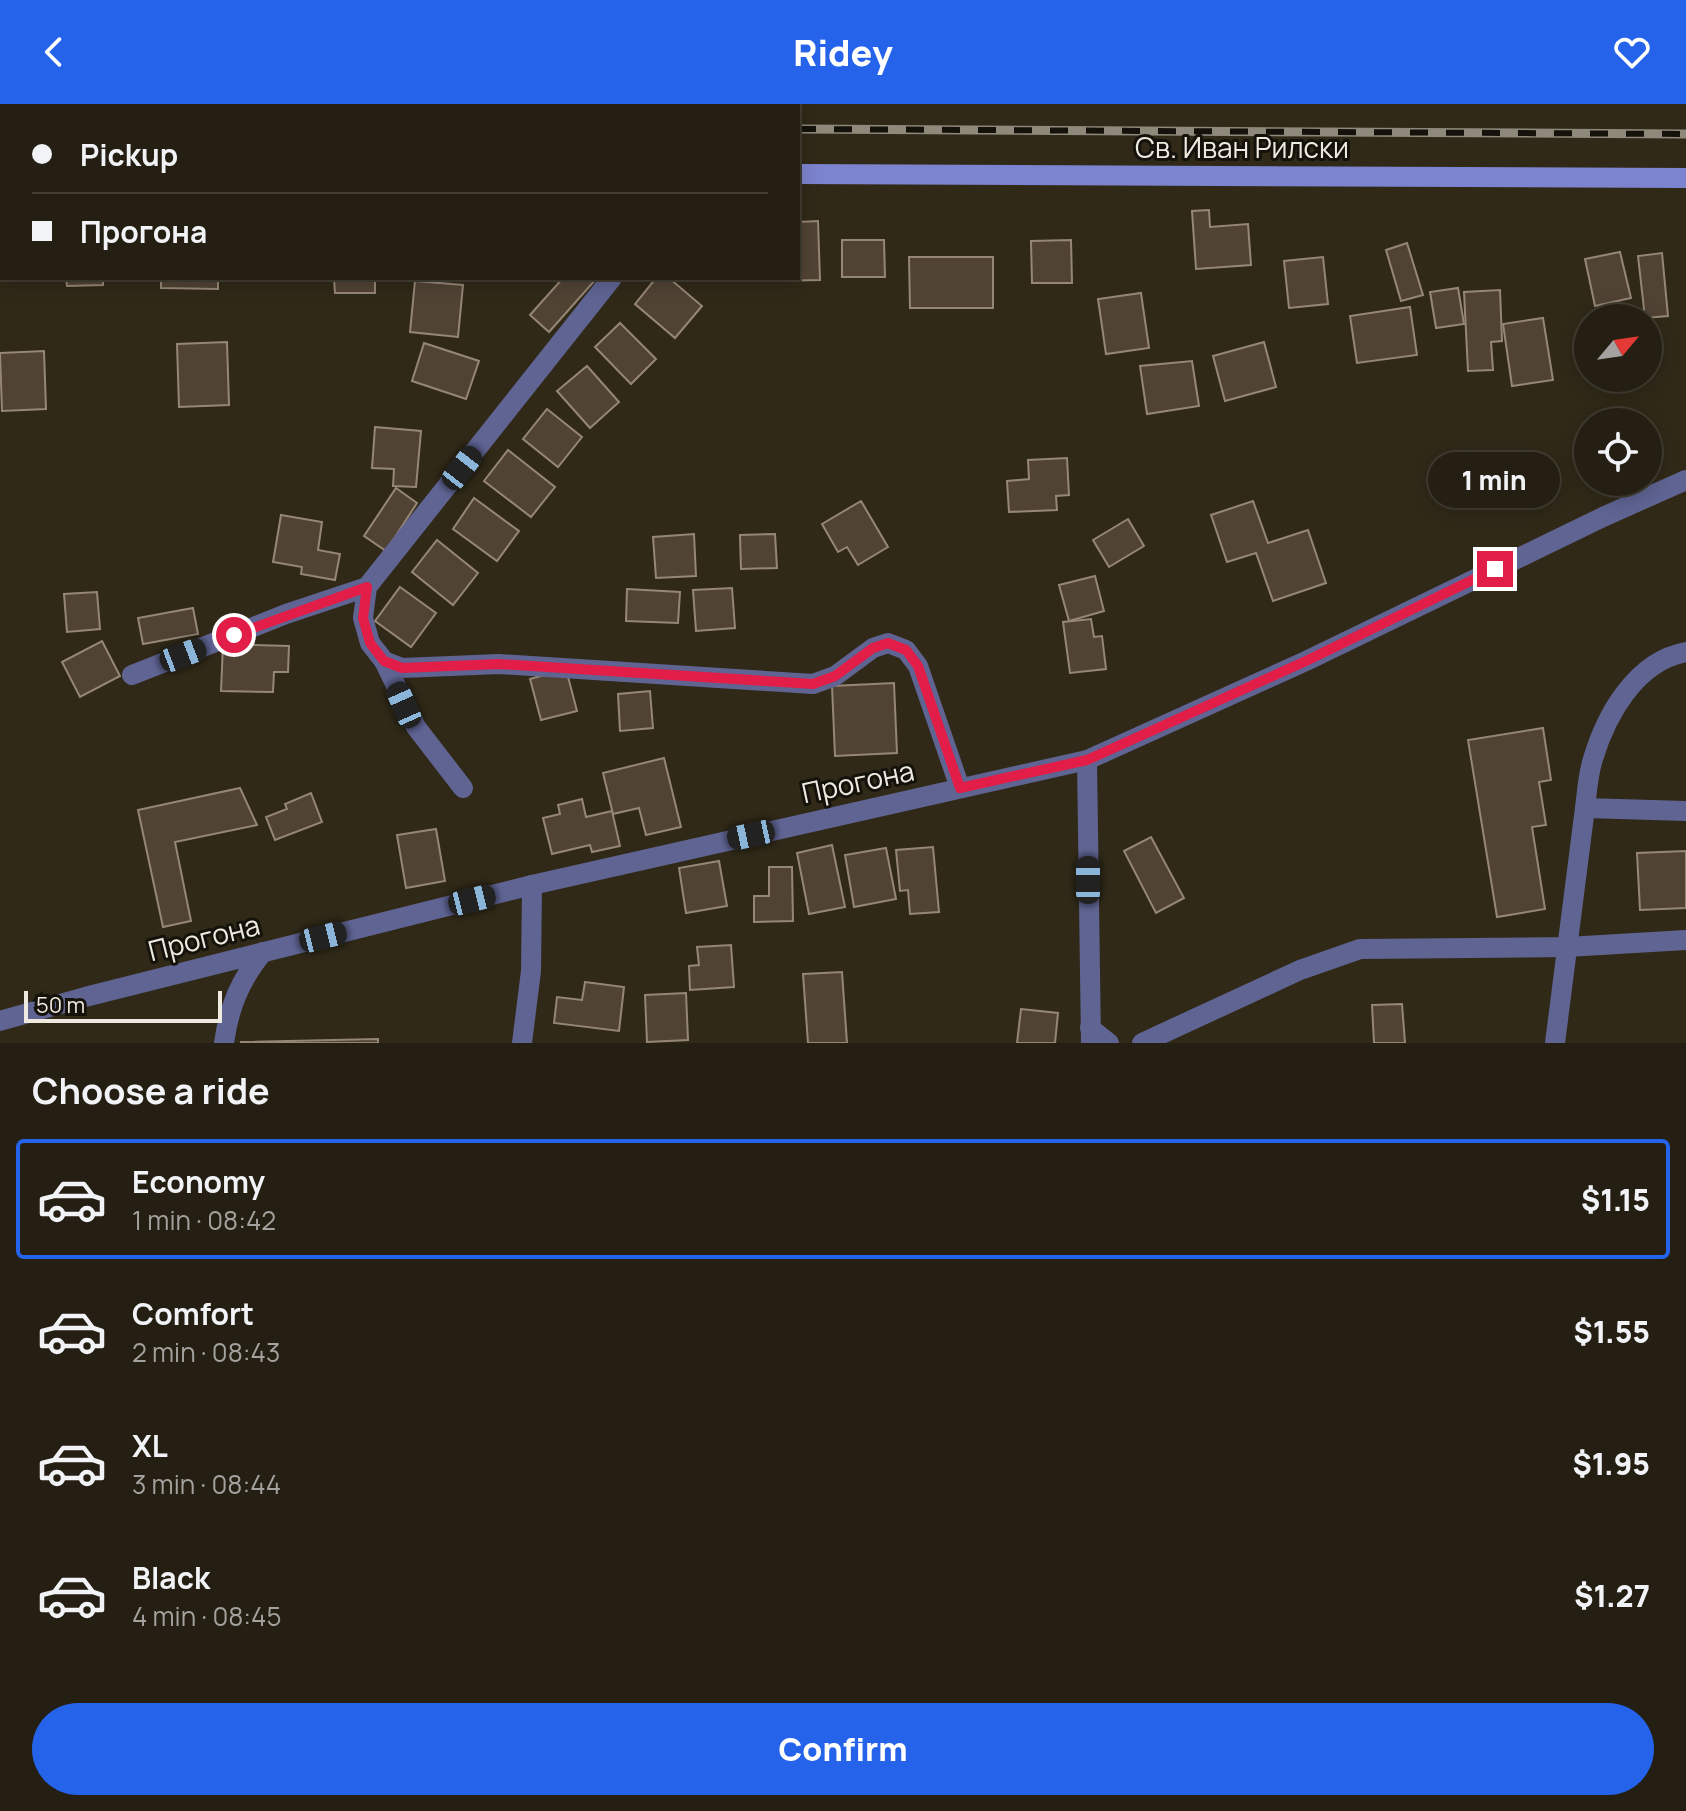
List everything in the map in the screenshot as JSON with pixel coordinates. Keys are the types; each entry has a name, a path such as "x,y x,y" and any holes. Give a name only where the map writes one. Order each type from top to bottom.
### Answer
{"street":[{"name":"Св. Иван Рилски","path":"800,174 1686,178"},
{"path":"463,788 416,727 384,661 370,643 363,618 367,587 610,280"},
{"name":"Прогона","path":"0,1021 532,885 1087,760 1306,661 1686,480"},
{"path":"132,675 286,614 367,587"},
{"path":"384,661 402,668 499,664 813,684 835,676 873,648 888,643 906,650 918,666 960,788"},
{"path":"1555,1043 1592,761 1620,697 1649,670 1686,652"},
{"path":"1087,760 1090,1036 1109,1043"},
{"path":"1585,808 1686,811"},
{"path":"522,1043 531,971 532,885"},
{"path":"1142,1043 1300,970 1360,949 1567,947 1686,940"},
{"path":"224,1043 243,976 263,952"}],"building":[{"path":"1209,210 1210,227 1248,224 1251,265 1196,269 1192,211"},
{"path":"818,221 820,280 773,281 800,280 800,222"},
{"path":"842,240 884,240 885,277 842,277"},
{"path":"1071,240 1072,283 1032,283 1031,241"},
{"path":"1407,243 1423,295 1401,301 1386,250"},
{"path":"1620,252 1631,298 1595,304 1585,259"},
{"path":"1662,253 1668,316 1662,317 1662,304 1643,304 1638,256"},
{"path":"909,257 993,257 993,308 910,308"},
{"path":"1323,257 1328,304 1289,308 1284,261"},
{"path":"66,280 103,280 103,285 67,286"},
{"path":"161,280 218,280 218,289 161,288"},
{"path":"334,280 375,280 375,293 335,293"},
{"path":"561,280 595,280 549,332 530,315"},
{"path":"654,280 671,280 702,306 675,338 635,304"},
{"path":"415,281 463,285 458,337 410,332"},
{"path":"1458,288 1464,324 1436,328 1430,292"},
{"path":"1500,290 1502,341 1491,342 1493,370 1468,371 1464,292"},
{"path":"1141,293 1149,348 1106,354 1098,299"},
{"path":"1410,307 1417,355 1357,363 1350,316"},
{"path":"1543,318 1553,380 1512,386 1503,324"},
{"path":"620,323 656,359 631,384 595,347"},
{"path":"227,342 229,405 179,407 177,344"},
{"path":"1264,342 1276,387 1225,401 1213,356"},
{"path":"424,343 479,361 466,399 412,381"},
{"path":"44,351 46,409 2,411 0,353"},
{"path":"1192,361 1199,406 1147,414 1140,366"},
{"path":"587,366 619,402 590,428 557,391"},
{"path":"547,409 582,437 558,467 523,439"},
{"path":"375,427 421,431 416,487 393,486 394,469 372,468"},
{"path":"508,450 555,487 531,517 484,481"},
{"path":"1067,458 1069,495 1056,496 1057,510 1009,512 1007,481 1029,479 1028,460"},
{"path":"396,488 417,503 386,551 364,536"},
{"path":"474,498 519,531 497,561 453,529"},
{"path":"861,501 888,547 858,565 847,547 838,552 822,524"},
{"path":"1253,501 1268,543 1308,530 1326,583 1273,601 1256,553 1227,562 1211,515"},
{"path":"281,515 322,522 318,550 340,554 335,580 301,574 302,567 273,562"},
{"path":"1128,519 1144,546 1109,567 1093,540"},
{"path":"694,534 696,576 656,578 653,537"},
{"path":"775,534 777,568 741,569 740,535"},
{"path":"437,540 478,573 453,605 412,572"},
{"path":"1095,576 1104,611 1069,621 1059,585"},
{"path":"400,587 436,613 411,647 375,621"},
{"path":"732,588 735,628 696,631 693,590"},
{"path":"627,589 680,592 678,623 626,621"},
{"path":"97,592 100,629 67,632 64,594"},
{"path":"193,608 198,634 143,644 138,618"},
{"path":"1091,619 1094,637 1102,636 1106,669 1070,673 1063,622"},
{"path":"102,641 120,676 80,697 62,662"},
{"path":"223,644 289,646 288,672 274,672 273,692 221,691"},
{"path":"566,669 577,711 541,720 530,679"},
{"path":"894,683 897,753 835,756 832,686"},
{"path":"650,691 653,728 620,731 618,694"},
{"path":"1543,728 1551,780 1539,782 1546,825 1532,827 1545,909 1497,917 1468,740"},
{"path":"664,758 681,827 646,835 639,808 613,814 603,773"},
{"path":"240,788 257,825 175,842 191,921 163,927 138,810"},
{"path":"311,793 322,822 275,840 266,817 287,809 285,804"},
{"path":"582,799 586,817 612,811 620,846 592,852 590,845 552,854 543,818 560,814 558,805"},
{"path":"436,829 445,881 406,888 397,835"},
{"path":"1151,837 1184,898 1156,913 1124,851"},
{"path":"832,845 845,907 809,914 797,853"},
{"path":"933,847 939,912 910,914 908,890 900,891 896,850"},
{"path":"886,848 896,899 854,907 845,855"},
{"path":"1686,851 1686,908 1640,910 1637,853"},
{"path":"719,861 727,906 686,913 679,868"},
{"path":"769,867 792,867 793,921 754,922 754,896 769,896"},
{"path":"731,945 734,987 690,990 689,966 699,965 697,947"},
{"path":"842,972 847,1043 808,1043 803,974"},
{"path":"585,982 624,987 619,1031 554,1023 557,997 582,1000"},
{"path":"686,993 688,1040 647,1042 645,995"},
{"path":"1402,1004 1405,1043 1374,1043 1372,1005"},
{"path":"1021,1009 1058,1013 1055,1043 1017,1043"},
{"path":"378,1039 378,1043 241,1043 241,1042"}],"railway":[{"path":"800,129 1686,134"}],"route":[{"path":"234,635 367,587 363,618 370,643 384,661 402,668 499,664 813,684 835,676 873,648 888,643 906,650 918,666 960,788 1087,760 1306,661 1495,569"}]}
